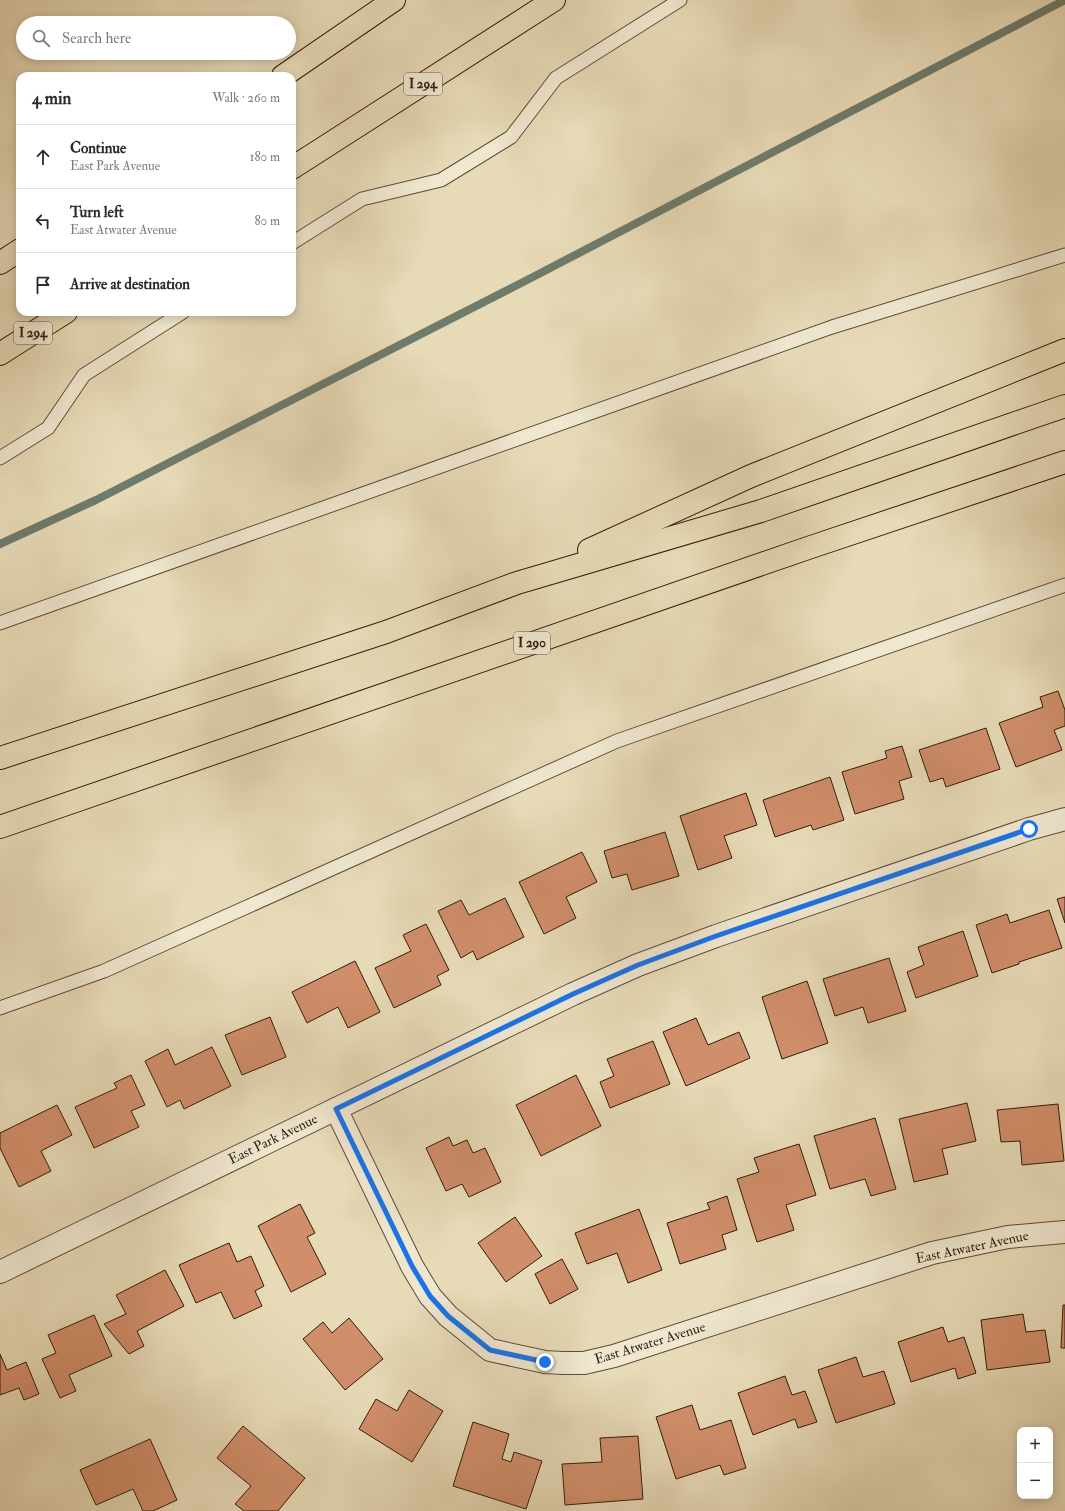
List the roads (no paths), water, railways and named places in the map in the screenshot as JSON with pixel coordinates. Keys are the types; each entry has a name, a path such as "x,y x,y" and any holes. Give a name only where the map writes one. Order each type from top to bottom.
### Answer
{"highway":[{"path":"289,72 394,0"},
{"name":"I 294","path":"296,165 554,0"},
{"path":"0,263 16,253"},
{"name":"I 294","path":"0,354 60,316"},
{"path":"0,758 386,632 517,583 751,476 1065,350"},
{"path":"517,583 761,511 1065,406"},
{"name":"I 290","path":"0,827 781,557 1065,462"}],"street":[{"name":"East Park Avenue","path":"0,1272 566,998 638,965 723,933 1022,831 1065,818"},
{"name":"East Atwater Avenue","path":"336,1109 412,1266 430,1296 448,1316 490,1350 545,1362 584,1363 614,1356 932,1253 1008,1237 1065,1232"}],"lane":[{"path":"296,240 362,199 441,180 511,137 556,78 680,0"},
{"path":"0,624 832,327 1065,255"},
{"path":"0,458 48,428 84,375 177,316"},
{"path":"0,1008 104,971 617,741 1065,585"}],"waterway":[{"path":"0,544 96,500 531,278 1065,0"}]}
